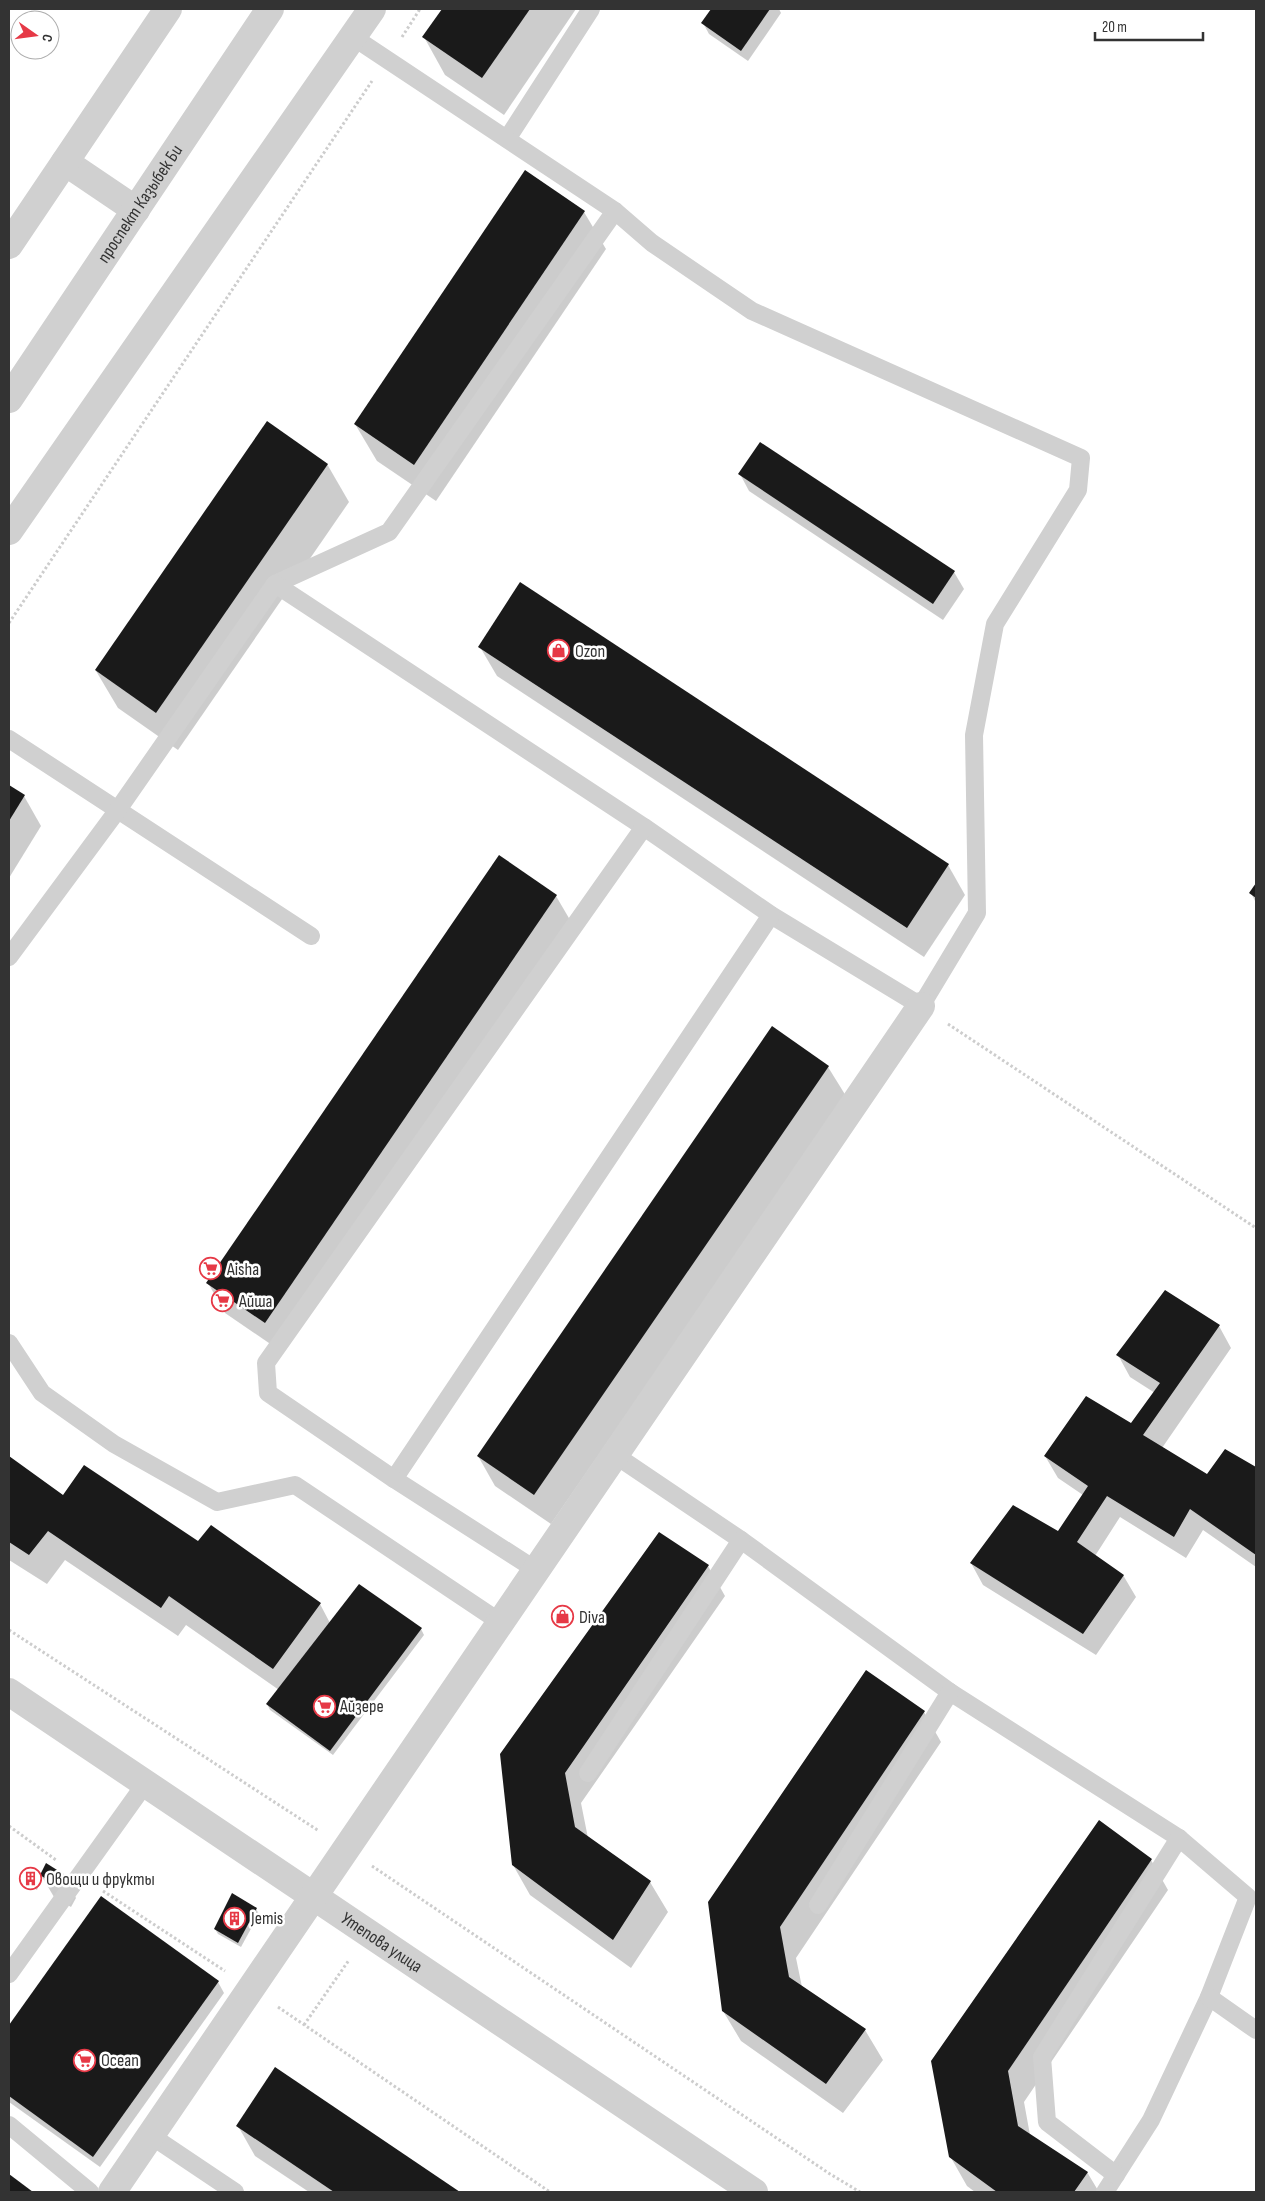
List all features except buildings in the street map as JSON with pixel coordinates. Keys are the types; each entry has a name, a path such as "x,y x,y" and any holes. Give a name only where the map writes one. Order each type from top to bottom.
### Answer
{"street":[{"path":"9,245 168,9"},
{"name":"проспект Казыбек Би","path":"9,399 270,9"},
{"path":"9,531 372,9"},
{"path":"65,162 136,210"},
{"path":"112,2192 921,1006"},
{"name":"Утепова улица","path":"9,1692 754,2192"}],"lane":[{"path":"507,139 591,9"},
{"path":"275,584 644,827 771,915 921,1006 977,913 974,735 995,624 1078,490 1081,458 752,311 652,243 615,211 353,37"},
{"path":"9,957 116,811 275,584 388,532 615,211"},
{"path":"9,739 116,811 311,936"},
{"path":"536,1570 394,1479 268,1393 266,1363 644,827"},
{"path":"394,1479 771,915"},
{"path":"9,1343 42,1393 114,1444 217,1502 295,1485 500,1622"},
{"path":"615,1455 741,1540 950,1692 1179,1838 1248,1897 1209,1997 1152,2120 1105,2192"},
{"path":"588,1773 741,1540"},
{"path":"818,1905 950,1692"},
{"path":"9,1974 145,1784"},
{"path":"1116,2175 1047,2122 1042,2057 1179,1838"},
{"path":"1209,1997 1256,2030"},
{"path":"9,2125 90,2192"},
{"path":"150,2135 235,2192"}],"path":[{"path":"9,623 420,9"},
{"path":"921,1006 1256,1228"},
{"path":"9,1630 346,1849 830,2174 860,2192"},
{"path":"9,1826 80,1876 251,1988 550,2192"},
{"path":"304,2025 351,1958"}],"place":[{"name":"Ozon","path":"559,651"},
{"name":"Aisha","path":"211,1269"},
{"name":"Айша","path":"223,1301"},
{"name":"Diva","path":"563,1617"},
{"name":"Айзере","path":"324,1706"},
{"name":"Овощи и фрукты","path":"30,1879"},
{"name":"Jemis","path":"235,1918"},
{"name":"Ocean","path":"85,2060"}]}
